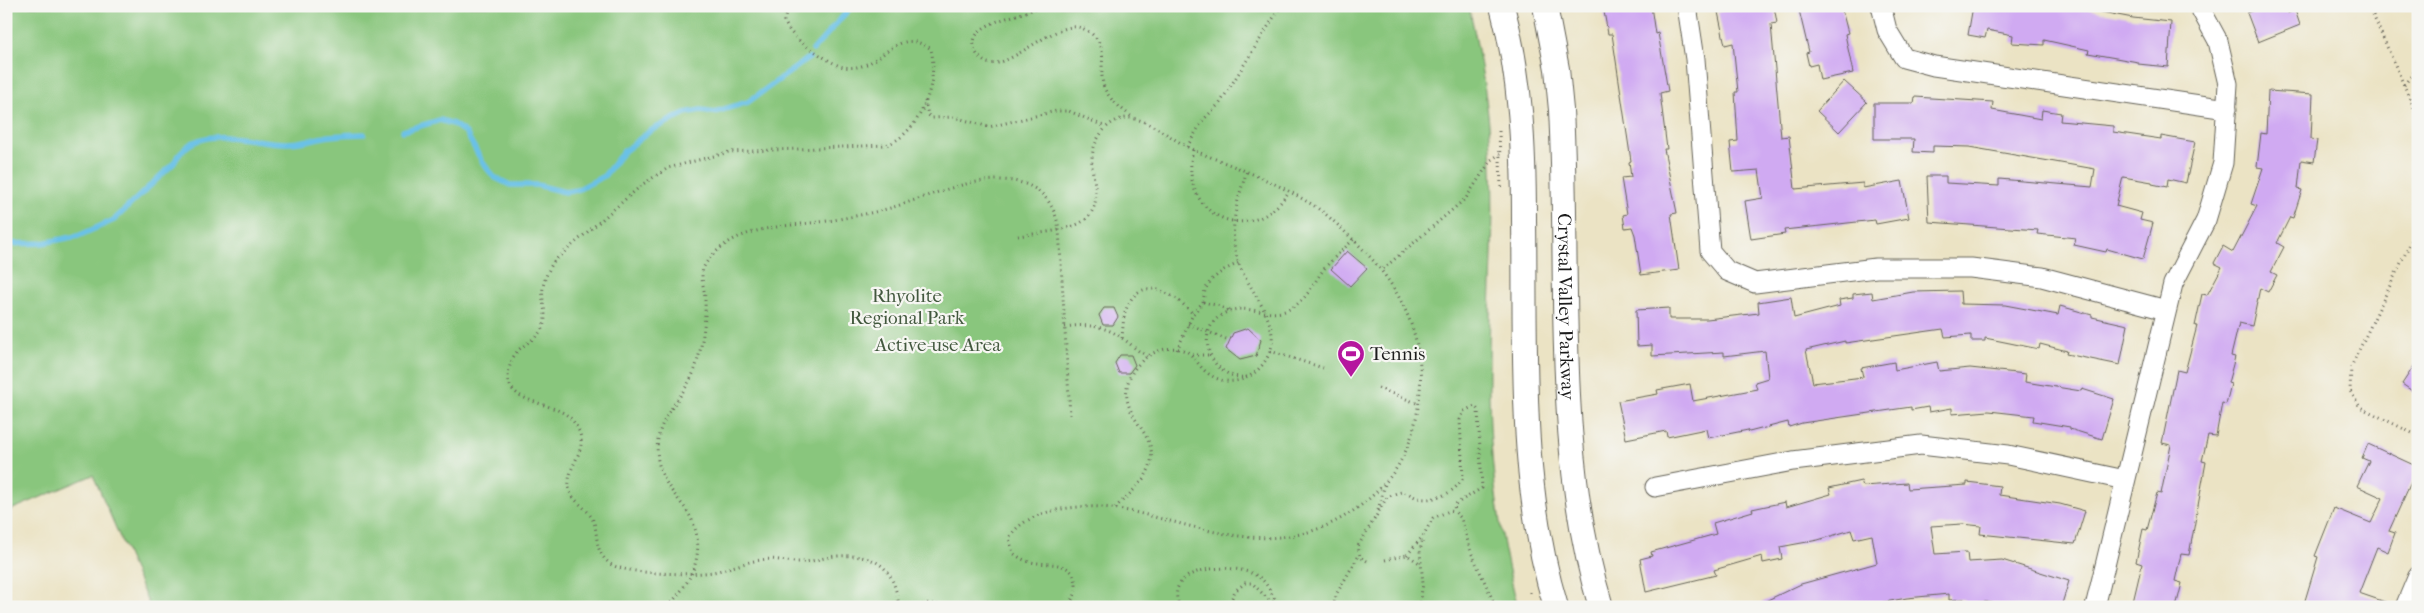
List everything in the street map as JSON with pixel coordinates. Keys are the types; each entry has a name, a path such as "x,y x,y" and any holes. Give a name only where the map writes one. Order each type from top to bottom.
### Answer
{"main road":[{"path":"1502,6 1514,65 1522,145 1526,406 1529,456 1541,545 1556,607"},
{"name":"Crystal Valley Parkway","path":"1545,6 1557,69 1561,110 1569,405 1576,498 1584,544 1601,607"}],"street":[{"path":"1687,6 1695,59 1710,251 1727,271 1755,283 1876,268 1972,268 2042,277 2166,310"},
{"path":"1881,6 1887,30 1904,58 1934,66 2227,109"},
{"path":"2095,607 2172,284 2209,210 2223,163 2228,84 2218,40 2199,6"},
{"path":"1655,487 1793,460 1921,445 2008,455 2125,480"},
{"path":"2405,607 2418,576"}],"path":[{"path":"788,6 784,21 794,36 828,60 843,66 859,67 874,62 901,42 920,42 930,49 934,63 925,101 905,134 897,141 886,145 729,152 668,168 643,184 554,261 545,276 543,288 545,323 540,334 514,356 509,368 512,387 518,396 559,410 574,421 578,430 581,451 570,473 569,488 576,502 591,515 595,541 604,558 611,565 622,569 692,573 714,572 761,560 801,563 835,556 861,557 886,568 892,576 899,607"},
{"path":"1040,6 1031,12 990,24 979,31 974,40 974,49 980,59 989,64 1000,63 1039,40 1068,27 1080,27 1099,41 1103,53 1102,75 1104,88 1113,101 1133,118"},
{"path":"1187,147 1204,120 1220,103 1281,6"},
{"path":"2369,6 2418,117"},
{"path":"2404,86 2418,67"},
{"path":"925,101 928,115 937,119 954,117 989,127 1056,111 1068,111 1106,127"},
{"path":"1018,236 1060,229 1080,223 1088,216 1094,207 1096,197 1092,158 1095,146 1106,127 1114,120 1133,118 1144,121 1187,147 1246,171 1310,203 1354,240 1383,269 1405,308 1416,342 1420,366 1418,404 1414,430 1407,448 1385,484 1374,520"},
{"path":"1194,150 1190,174 1196,195 1210,212 1221,218 1248,222 1266,216 1282,202 1289,191"},
{"path":"1383,269 1466,198 1491,160 1500,154"},
{"path":"1115,508 1137,486 1150,464 1150,443 1147,434 1135,420 1126,397 1127,384 1131,374 1147,356 1169,349 1183,350 1192,355 1204,370 1215,378 1228,382 1240,381 1251,377 1259,371 1270,351 1267,314 1238,263 1234,221 1235,207 1246,171"},
{"path":"669,607 692,573 698,554 696,532 688,512 665,482 658,459 659,433 666,414 683,391 694,369 702,332 705,299 702,279 703,270 715,254 742,235 755,231 848,217 901,205 959,186 996,180 1030,184 1039,190 1054,208 1060,229 1070,415"},
{"path":"2418,227 2352,367 2350,392 2360,407 2418,436"},
{"path":"1251,377 1239,378 1231,376 1215,365 1209,355 1206,340 1215,320 1228,311 1247,309 1267,314 1288,310 1300,302 1324,270 1354,240"},
{"path":"1177,350 1193,314 1203,302 1205,290 1211,280 1224,270 1238,263"},
{"path":"1122,338 1125,309 1137,293 1145,290 1163,290 1185,304 1193,314"},
{"path":"1203,302 1220,306 1228,311"},
{"path":"1188,324 1226,339"},
{"path":"1065,327 1091,325 1122,338 1147,356"},
{"path":"1270,351 1323,368"},
{"path":"1192,355 1209,355"},
{"path":"1378,388 1418,404"},
{"path":"1367,561 1363,560 1359,555 1358,546 1387,497 1403,492 1419,498 1436,498 1451,492 1460,483 1463,478 1460,420 1464,411 1475,406 1478,410 1482,488 1454,505 1455,512 1461,518 1471,552 1496,607"},
{"path":"1066,607 1075,594 1076,584 1073,575 1067,568 1057,564 1028,562 1020,558 1013,553 1009,538 1022,523 1044,513 1059,509 1115,508 1238,536 1280,538 1313,532 1329,525 1355,509 1385,484"},
{"path":"1385,560 1407,555 1423,536 1433,518 1448,511 1455,512"},
{"path":"1419,607 1423,584 1421,565 1423,536"},
{"path":"1333,607 1337,593 1359,555"},
{"path":"1407,555 1421,565"},
{"path":"1180,607 1176,595 1178,583 1182,579 1209,570 1229,567 1244,570 1263,580 1279,606"},
{"path":"1228,607 1235,591 1245,583 1252,583 1279,606"},
{"path":"918,607 929,604 945,607"},
{"path":"1000,607 1011,604 1021,607"}],"green space":[{"name":"Rhyolite Regional Park","path":"6,6 1469,6 1484,86 1492,167 1493,217 1489,397 1492,458 1504,548 1518,607 150,607 93,475 6,512"}],"building":[{"path":"1603,6 1651,6 1655,34 1658,33 1668,91 1660,93 1667,149 1664,149 1677,213 1671,214 1679,270 1641,275 1635,235 1632,227 1625,228 1623,215 1627,214 1621,178 1631,177 1629,162 1631,161 1612,34 1608,34"},
{"path":"1750,6 1774,6 1777,23 1771,24 1781,137 1789,136 1795,189 1863,183 1863,188 1902,181 1909,218 1876,224 1875,220 1784,230 1785,234 1751,239 1745,201 1763,198 1759,170 1733,172 1730,142 1738,141 1735,92 1738,92 1733,43 1725,45 1718,12"},
{"path":"1814,6 1841,6 1848,33 1845,34 1853,73 1820,80 1817,64 1809,66 1806,53 1809,52 1799,10"},
{"path":"1973,6 2070,6 2133,18 2171,22 2168,67 2138,64 2138,62 2088,53 2089,50 2044,40 2044,45 2012,43 2013,35 1987,30 1985,38 1968,35"},
{"path":"2265,6 2285,6 2288,13 2295,10 2300,25 2258,42 2247,13"},
{"path":"1844,81 1867,102 1839,132 1817,111"},
{"path":"2268,91 2313,94 2311,139 2317,140 2314,162 2301,160 2298,189 2302,190 2293,218 2290,217 2277,243 2284,247 2271,272 2277,275 2268,292 2260,288 2252,326 2239,323 2231,356 2235,357 2228,383 2231,384 2226,404 2222,403 2216,436 2208,435 2202,461 2206,462 2189,555 2181,554 2175,581 2182,583 2176,607 2153,607 2133,602 2142,564 2136,562 2143,529 2147,530 2157,493 2161,494 2171,445 2162,443 2177,370 2185,372 2197,326 2195,326 2202,294 2207,295 2222,267 2214,263 2223,246 2233,252 2257,206 2251,204 2263,168 2257,167 2261,133 2266,134"},
{"path":"1915,97 1993,102 1992,110 2041,119 2042,110 2061,113 2060,121 2113,126 2113,132 2161,139 2161,136 2195,142 2186,183 2168,179 2167,187 2152,184 2152,182 2123,177 2116,206 2142,213 2140,220 2153,223 2143,259 2107,249 2106,252 2074,245 2076,238 2037,234 2038,230 1929,222 1927,176 1946,176 1946,183 1999,186 1999,179 2092,187 2095,169 1969,147 1933,146 1933,153 1913,152 1914,139 1874,139 1874,103 1914,103"},
{"path":"1347,251 1367,268 1350,286 1331,269"},
{"path":"1960,291 1961,304 2005,305 2058,315 2060,306 2092,315 2092,317 2128,325 2120,365 2066,354 2067,351 2040,344 2039,349 1985,338 1985,341 1971,341 1971,335 1945,337 1943,329 1845,343 1845,341 1806,350 1813,383 1863,377 1861,368 1894,362 1895,370 1937,362 1939,371 1970,368 2026,374 2025,382 2081,391 2082,389 2114,399 2102,439 2070,429 2070,427 2033,421 2034,416 1989,411 1952,414 1952,408 1929,412 1928,407 1911,410 1911,407 1802,423 1789,427 1788,422 1749,432 1748,430 1708,438 1706,429 1667,437 1666,431 1626,439 1618,401 1658,394 1657,390 1690,384 1693,401 1757,389 1755,382 1768,378 1765,351 1724,356 1724,352 1652,356 1652,345 1637,346 1636,310 1669,308 1669,319 1707,319 1759,313 1758,302 1791,297 1794,318 1840,306 1839,300 1853,298 1853,294 1872,292 1873,299 1913,292"},
{"path":"1104,308 1114,308 1118,317 1113,325 1103,325 1099,315"},
{"path":"1248,328 1261,340 1256,356 1240,360 1226,349 1233,333"},
{"path":"1120,355 1131,355 1135,365 1129,373 1119,373 1115,363"},
{"path":"2418,360 2418,395 2402,384"},
{"path":"2368,444 2418,467 2389,531 2395,533 2388,552 2377,547 2359,593 2391,604 2391,607 2303,607 2318,557 2315,556 2334,508 2371,523 2383,498 2357,486 2369,461 2362,458"},
{"path":"1861,481 1863,486 1907,483 1908,489 1967,485 1967,482 2000,486 1999,495 2060,504 2085,511 2075,544 1980,534 1981,526 1962,524 1931,526 1935,554 1967,552 1968,562 2002,560 2069,581 2061,607 2007,607 1987,602 1965,603 1964,599 1949,600 1949,594 1907,598 1857,607 1753,607 1801,584 1877,563 1872,535 1854,539 1851,530 1818,540 1780,547 1782,559 1763,563 1762,556 1714,570 1716,575 1646,592 1640,559 1652,556 1651,552 1716,534 1713,523 1753,511 1752,509 1785,502 1786,507 1831,494 1829,488"}],"waterway":[{"path":"813,50 852,6"},
{"path":"403,131 440,120 453,124 466,133 483,163 494,177 510,185 537,185 565,192 577,190 604,176 623,152 650,131 685,113 701,110 715,112 748,102 809,58"},
{"path":"6,244 42,243 78,236 114,220 174,163 183,150 195,141 225,137 293,143 330,136 364,134"}],"place":[{"name":"Tennis","path":"1351,378"}],"park label":[{"name":"Active-use Area","path":"938,345"}]}
